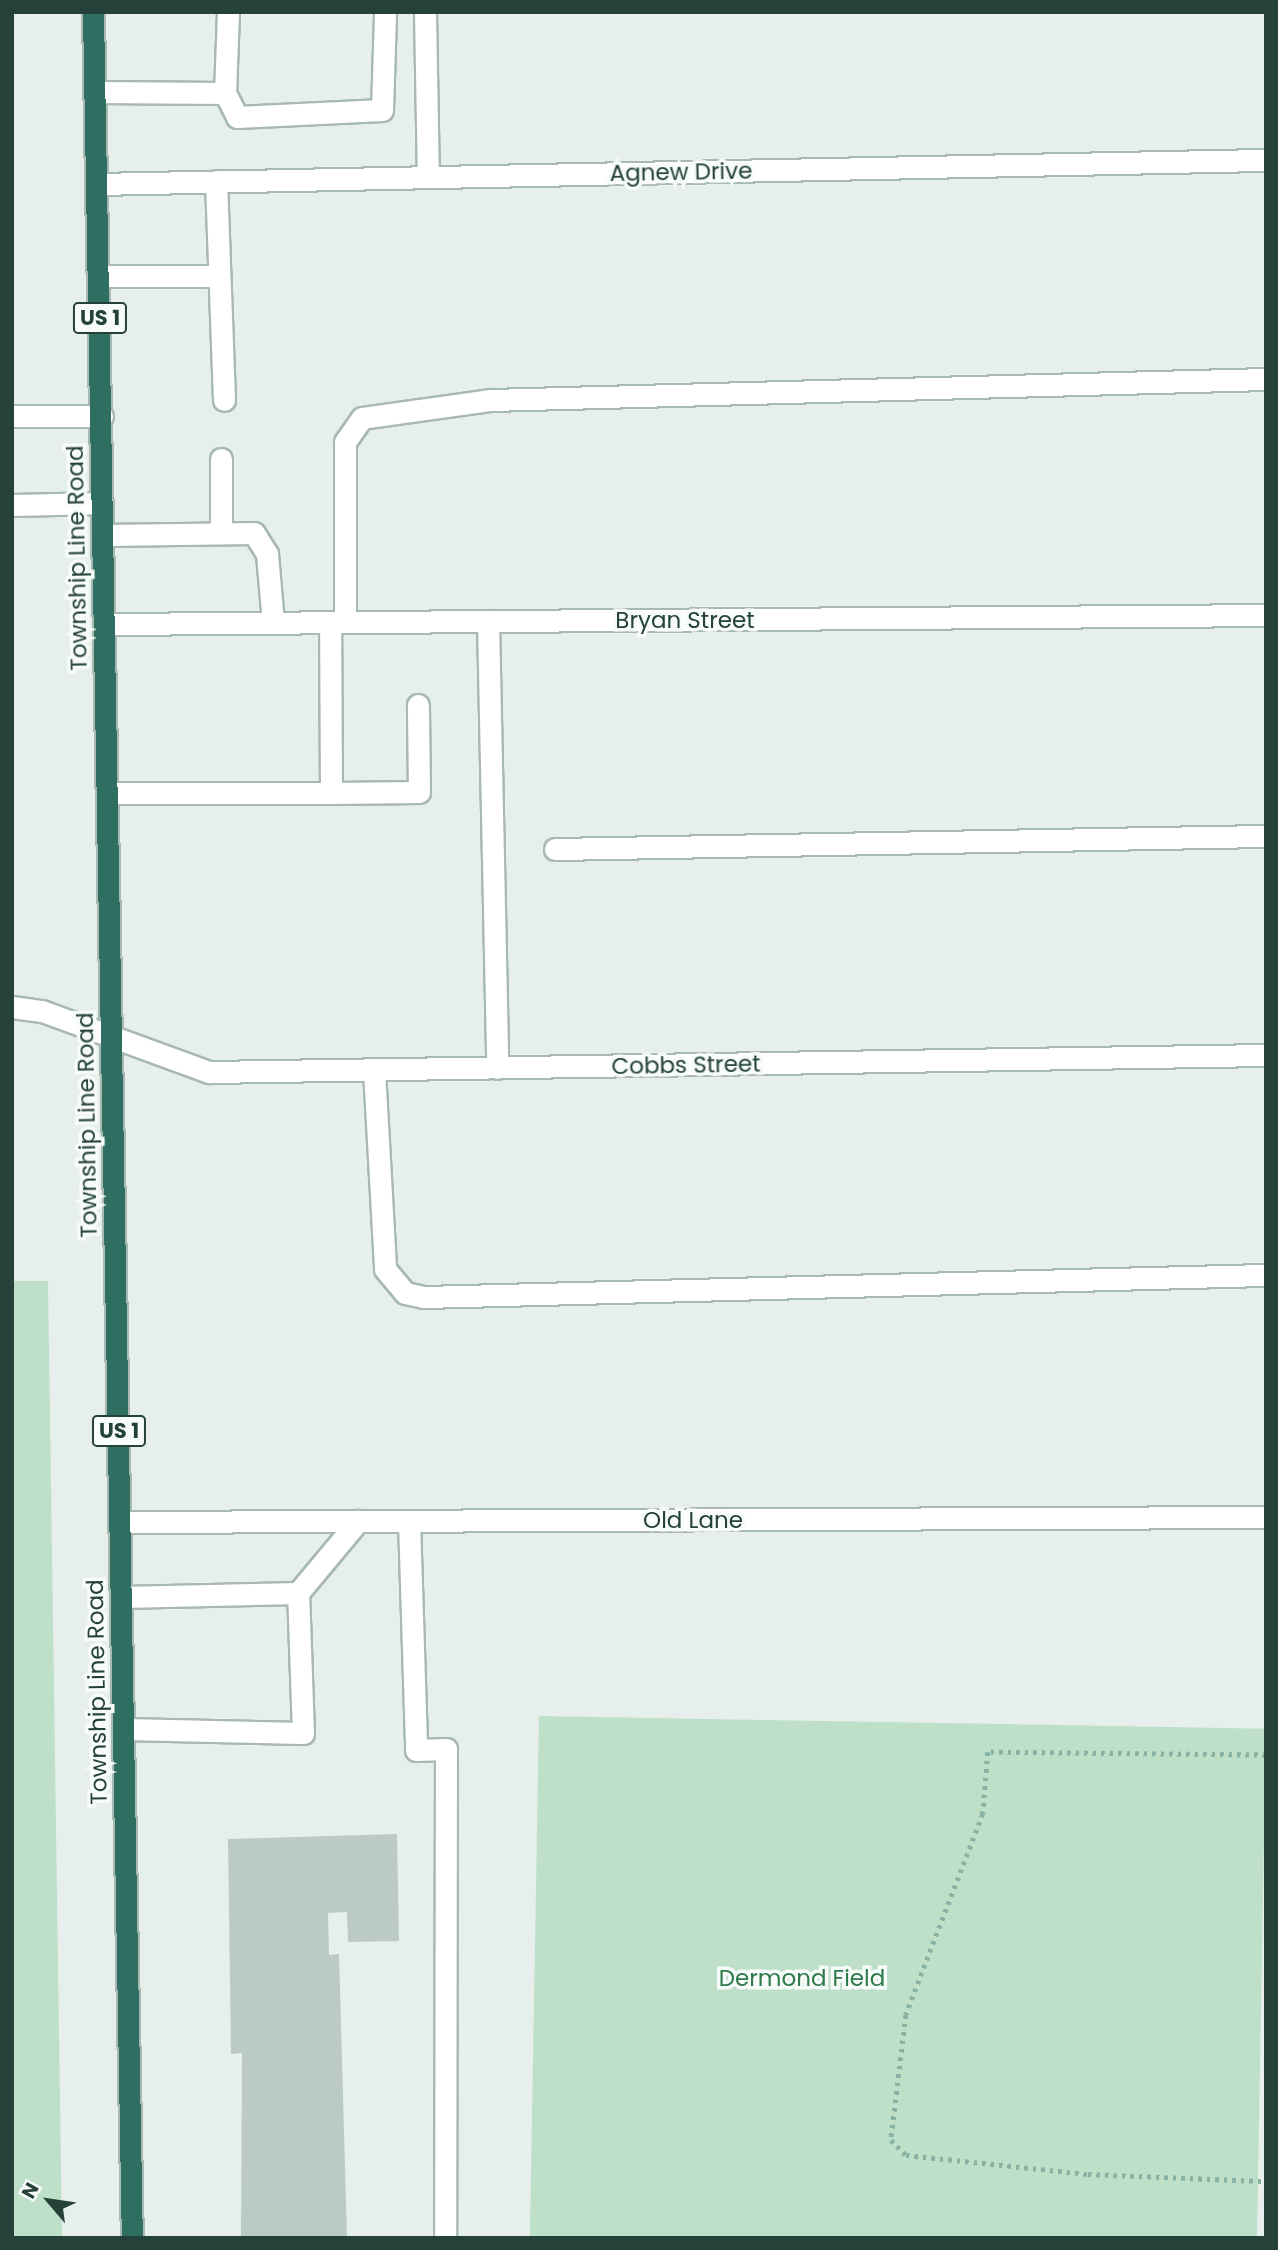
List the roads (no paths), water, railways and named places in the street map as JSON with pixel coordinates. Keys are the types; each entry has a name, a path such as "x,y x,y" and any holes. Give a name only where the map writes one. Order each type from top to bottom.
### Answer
{"highway":[{"name":"Township Line Road","path":"93,12 132,2238"}],"street":[{"path":"228,12 225,93 237,117 382,110 385,12"},
{"path":"425,12 428,177"},
{"path":"95,92 225,93"},
{"name":"Agnew Drive","path":"97,184 1266,160"},
{"path":"216,181 224,400"},
{"path":"99,276 219,276"},
{"path":"331,793 345,442 362,418 490,400 1266,379"},
{"path":"12,416 102,416"},
{"path":"221,459 221,531"},
{"path":"12,505 102,503"},
{"path":"104,535 221,531 254,533 267,554 273,623"},
{"name":"Bryan Street","path":"104,624 1266,615"},
{"path":"488,621 497,1068"},
{"path":"107,793 419,792 418,705"},
{"path":"555,849 1266,836"},
{"name":"Cobbs Street","path":"12,1007 42,1011 196,1071 1266,1055"},
{"path":"374,1070 385,1269 405,1293 424,1297 1266,1275"},
{"name":"Old Lane","path":"120,1522 1266,1517"},
{"path":"124,1729 303,1732 299,1593 358,1521"},
{"path":"409,1521 416,1750 446,1749 445,2238"},
{"path":"122,1597 299,1593"}],"park label":[{"name":"Dermond Field","path":"802,1978"}]}
